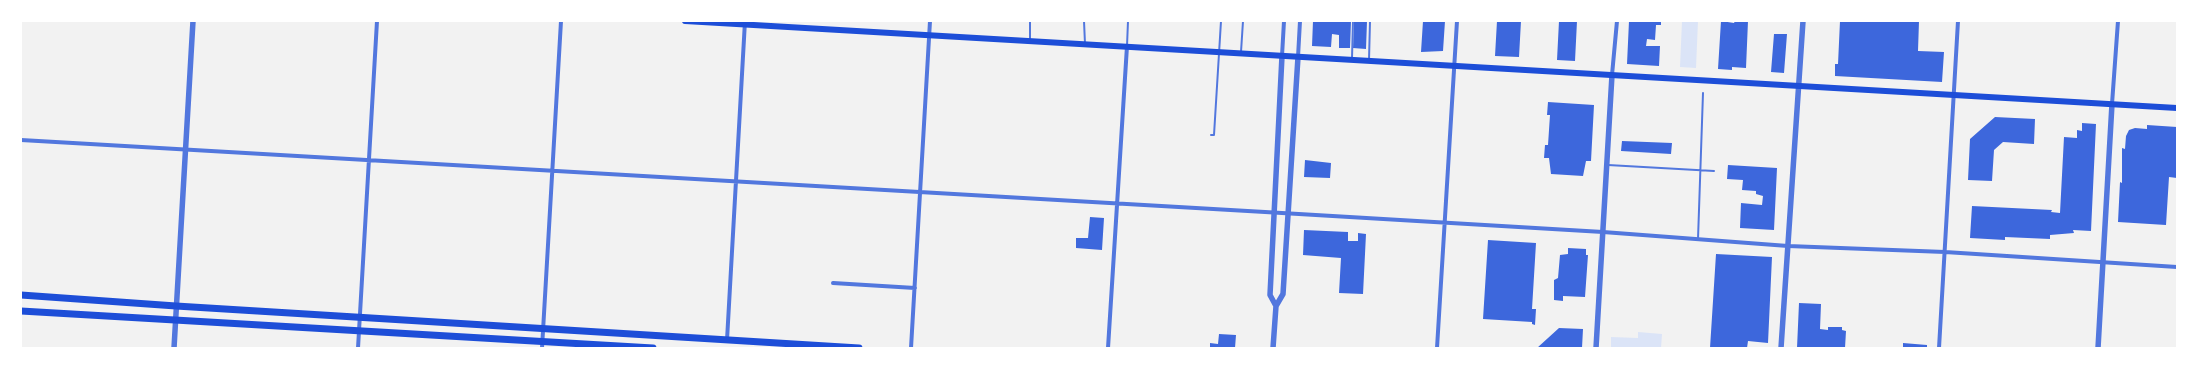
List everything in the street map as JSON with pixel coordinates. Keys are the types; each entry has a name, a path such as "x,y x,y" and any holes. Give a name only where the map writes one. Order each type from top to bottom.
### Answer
{"main road":[{"path":"684,21 745,23 1798,87 2175,108"},
{"path":"21,295 360,318 860,348"},
{"path":"21,311 359,330 542,345 654,348"}],"street":[{"path":"174,348 193,21"},
{"path":"358,348 377,21"},
{"path":"542,345 561,21"},
{"path":"911,348 930,21"},
{"path":"1276,306 1270,295 1284,21"},
{"path":"1273,348 1276,306 1283,294 1300,21"},
{"path":"1437,348 1446,224 1457,21"},
{"path":"1596,348 1612,75 1617,21"},
{"path":"1781,348 1803,21"},
{"path":"1939,348 1958,21"},
{"path":"2098,348 2118,21"},
{"path":"727,340 745,23"},
{"path":"1108,348 1127,46"},
{"path":"21,140 1603,232 1788,246 1945,252 2177,267"},
{"path":"833,283 915,288"}],"lane":[{"path":"1030,21 1030,41"},
{"path":"1084,21 1085,44"},
{"path":"1127,46 1128,21"},
{"path":"1211,135 1214,135 1221,21"},
{"path":"1241,53 1243,21"},
{"path":"1352,60 1353,21"},
{"path":"1368,61 1370,21"},
{"path":"1698,239 1701,179 1699,170 1703,92"},
{"path":"1607,164 1714,171"}],"shaded area":[{"path":"1682,21 1698,21 1696,68 1680,67"},
{"path":"1638,332 1662,334 1661,348 1611,348 1611,337 1638,338"}],"building":[{"path":"1313,21 1351,21 1350,48 1339,48 1339,35 1332,34 1331,47 1312,46"},
{"path":"1354,21 1367,21 1366,49 1353,48"},
{"path":"1423,21 1445,21 1443,51 1421,52"},
{"path":"1497,21 1521,21 1519,57 1495,56"},
{"path":"1559,21 1577,21 1575,61 1557,60"},
{"path":"1629,21 1661,21 1661,25 1656,25 1655,40 1647,39 1646,46 1660,46 1659,66 1627,64"},
{"path":"1721,21 1734,23 1735,21 1748,21 1746,68 1732,67 1732,70 1718,69"},
{"path":"1840,21 1919,21 1918,51 1944,52 1942,82 1835,76 1835,64 1838,64"},
{"path":"1774,34 1787,34 1784,73 1771,72"},
{"path":"1548,102 1594,105 1591,161 1586,161 1583,176 1551,174 1549,158 1544,158 1545,145 1548,145 1550,115 1547,115"},
{"path":"1995,117 2035,119 2034,144 2003,142 1994,150 1992,181 1968,180 1970,139"},
{"path":"2082,123 2096,124 2091,231 2073,230 2074,233 2050,235 2050,239 2005,237 2005,240 1970,238 1972,206 2052,210 2051,212 2060,213 2064,137 2077,138 2077,130 2082,131"},
{"path":"2147,125 2177,127 2177,178 2169,177 2166,225 2118,222 2120,182 2122,183 2122,148 2125,149 2126,136 2129,130 2135,128 2147,129"},
{"path":"1622,141 1672,143 1671,154 1621,151"},
{"path":"1305,160 1331,163 1330,178 1304,177"},
{"path":"1728,165 1777,168 1774,230 1740,228 1741,203 1762,205 1763,196 1756,194 1756,191 1742,190 1743,180 1727,179"},
{"path":"1090,217 1104,218 1102,250 1076,248 1076,238 1088,238"},
{"path":"1304,230 1348,232 1348,241 1358,241 1358,233 1366,234 1363,294 1339,293 1341,258 1303,255"},
{"path":"1488,240 1536,243 1532,309 1536,309 1535,325 1532,324 1532,322 1483,319"},
{"path":"1568,248 1586,249 1586,255 1588,255 1585,297 1563,296 1563,301 1554,300 1554,280 1558,278 1560,255 1568,254"},
{"path":"1716,254 1772,257 1768,343 1748,341 1747,348 1710,348"},
{"path":"1799,303 1821,304 1820,329 1828,330 1828,327 1842,327 1842,330 1846,331 1845,348 1797,348"},
{"path":"1559,328 1583,329 1582,348 1537,348"},
{"path":"1219,334 1236,335 1235,348 1210,348 1210,343 1218,344"},
{"path":"1903,343 1927,345 1927,348 1903,348"}]}
